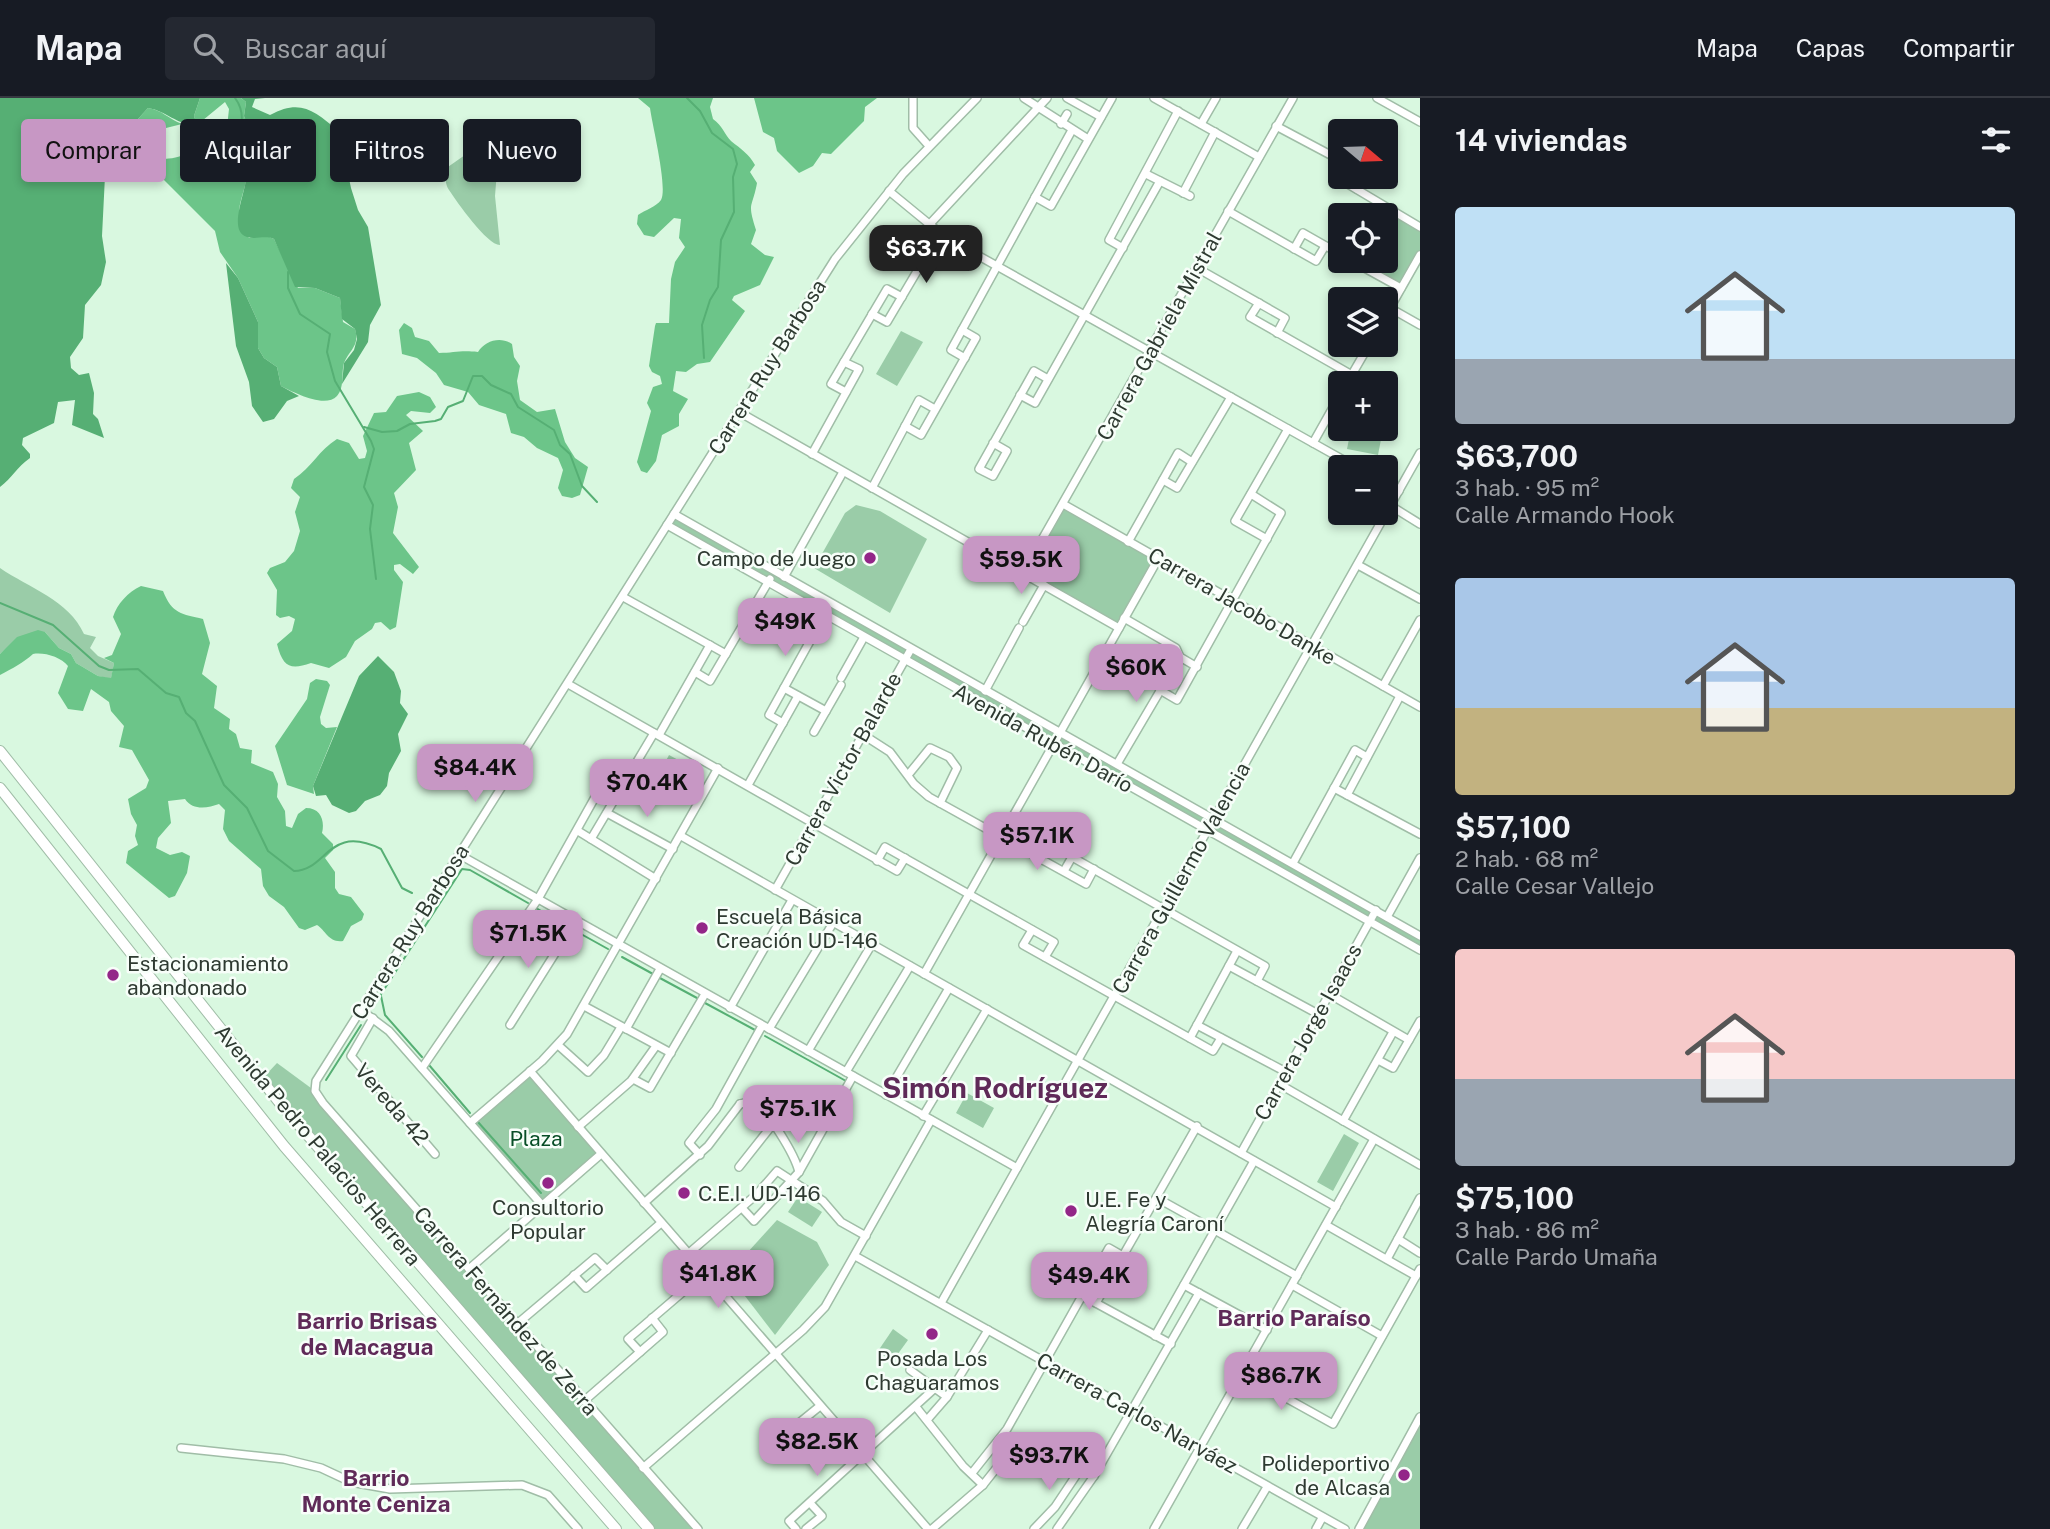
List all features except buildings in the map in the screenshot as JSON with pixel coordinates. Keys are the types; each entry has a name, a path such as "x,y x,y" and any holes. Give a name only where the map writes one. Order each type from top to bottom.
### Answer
{"main road":[{"name":"Avenida Pedro Palacios Herrera","path":"0,751 279,1102 649,1529"},
{"name":"Avenida Pedro Palacios Herrera","path":"0,788 284,1146 616,1529"}],"street":[{"path":"912,98 914,131 929,146"},
{"name":"Carrera Ruy Barbosa","path":"315,1091 319,1075 835,259 889,191 977,98"},
{"path":"1024,98 1037,109 1088,139"},
{"path":"928,226 1047,98"},
{"path":"1067,98 1101,117"},
{"path":"1035,197 1051,206 1112,98"},
{"path":"1154,98 1259,157"},
{"path":"1201,124 1216,98"},
{"name":"Carrera Gabriela Mistral","path":"1023,573 1293,98"},
{"path":"1377,98 1420,122"},
{"path":"1123,248 1109,240 1178,111"},
{"path":"1061,124 1067,114"},
{"path":"1276,126 1328,154"},
{"path":"965,358 951,350 1072,130"},
{"path":"1146,174 1186,194 1215,132"},
{"path":"1020,395 1035,403 1160,181"},
{"path":"1357,189 1420,227"},
{"path":"889,191 939,234 1334,455"},
{"path":"1228,211 1316,261 1325,246"},
{"path":"1294,248 1303,233 1328,248"},
{"path":"872,314 887,322 939,234"},
{"path":"1398,295 1420,255"},
{"path":"1197,268 1285,318 1277,332"},
{"path":"1374,273 1402,288"},
{"path":"846,392 831,384 872,314 887,289 902,297"},
{"path":"1259,303 1250,317 1345,371"},
{"path":"1398,316 1420,325"},
{"path":"905,426 921,435 976,338 962,330"},
{"path":"812,454 859,369 844,362"},
{"path":"993,443 1007,450 993,476 979,469 993,443 1034,370 1048,379"},
{"path":"1163,480 1177,488 1231,397"},
{"path":"872,488 919,400 935,410"},
{"path":"739,412 1119,628"},
{"path":"1313,443 1328,417"},
{"path":"1267,539 1235,521 1288,429"},
{"path":"1128,542 1178,453 1192,461"},
{"name":"Carrera Guillermo Valencia","path":"1399,491 1420,453"},
{"path":"784,577 843,471"},
{"path":"1160,690 1177,700 1281,513 1251,494"},
{"name":"Carrera Jacobo Danke","path":"1063,505 1420,707"},
{"path":"1398,510 1420,524"},
{"name":"Avenida Rubén Darío","path":"674,514 1420,936"},
{"name":"Avenida Rubén Darío","path":"667,525 1420,950"},
{"name":"Carrera Guillermo Valencia","path":"941,1303 1380,525"},
{"path":"924,974 1158,559"},
{"path":"1358,565 1420,599"},
{"path":"695,672 710,681 774,571"},
{"path":"985,691 1044,585"},
{"path":"623,597 726,654"},
{"path":"783,723 769,715 825,614"},
{"path":"1124,618 1176,648 1180,657 1197,667"},
{"path":"1383,686 1420,621"},
{"path":"814,732 864,637"},
{"path":"591,839 710,645"},
{"name":"Carrera Victor Balarde","path":"775,890 911,649"},
{"path":"1117,764 1180,657"},
{"path":"568,684 719,768 877,861 897,871 905,858"},
{"path":"784,688 826,711"},
{"path":"748,785 798,696"},
{"path":"1347,795 1400,696"},
{"path":"862,734 890,752 923,793 940,803 1086,884 1094,869"},
{"path":"908,775 930,748 954,761 957,768 940,803"},
{"path":"1293,863 1355,750 1367,757"},
{"path":"470,1123 558,1045 584,1006 719,768"},
{"path":"422,1068 538,899 603,783 619,792"},
{"path":"1334,788 1420,834"},
{"path":"607,813 673,849"},
{"path":"578,831 656,879"},
{"path":"681,836 1198,1126 1336,1207"},
{"path":"877,861 885,848 1054,942 1045,957"},
{"path":"460,855 538,899 572,926 619,945 658,973 705,994 1017,1168"},
{"path":"1064,871 1072,857 1265,966 1257,981"},
{"path":"1388,917 1420,858"},
{"path":"730,1008 792,900"},
{"name":"Carrera Jorge Isaacs","path":"1241,1153 1376,910"},
{"path":"700,1155 688,1143 708,1122 833,923"},
{"path":"510,1025 572,926"},
{"path":"1032,930 1023,945 1213,1051 1221,1038"},
{"path":"808,1051 872,944"},
{"path":"1190,1038 1237,951"},
{"path":"742,1208 754,1221 799,1172 910,966"},
{"path":"1229,967 1318,1014"},
{"path":"558,1045 588,1072 624,1028 658,973"},
{"path":"886,1095 949,988"},
{"path":"633,1079 650,1088 705,994"},
{"path":"1329,994 1409,1040"},
{"path":"584,1006 671,1054"},
{"path":"643,1468 825,1307 866,1236 986,1009"},
{"path":"361,1010 373,1018 422,1068 542,1205"},
{"name":"Vereda 42","path":"373,1018 351,1056 435,1154"},
{"path":"1378,1060 1393,1068 1420,1021"},
{"path":"1197,1025 1286,1072"},
{"path":"1343,1121 1393,1032"},
{"path":"578,1126 633,1079 656,1045"},
{"path":"530,1071 930,1529 983,1485 1017,1441 1028,1438 1094,1476"},
{"path":"1279,1084 1420,1165"},
{"name":"Carrera Fernández de Zerra","path":"315,1091 698,1529"},
{"path":"725,1094 740,1104"},
{"path":"644,1203 700,1155 740,1104 748,1100 759,1104 795,1159 799,1172"},
{"path":"739,1167 773,1124"},
{"path":"1096,1303 1198,1126"},
{"path":"1154,1529 1374,1139"},
{"path":"469,1269 601,1154"},
{"path":"1155,1336 1254,1161"},
{"path":"688,1254 742,1208 777,1171 823,1201 834,1217 866,1236"},
{"path":"1157,1198 1297,1276"},
{"path":"1387,1259 1420,1198"},
{"path":"574,1275 586,1288 661,1223"},
{"path":"1243,1374 1333,1424 1418,1273 1326,1225"},
{"path":"1398,1239 1420,1253"},
{"path":"972,1472 1005,1433 1109,1248 1123,1256"},
{"name":"Carrera Carlos Narváez","path":"855,1256 1345,1529"},
{"path":"517,1324 595,1258 607,1270"},
{"path":"640,1352 628,1339 705,1273"},
{"path":"1184,1285 1267,1330"},
{"path":"1292,1285 1382,1336"},
{"path":"1057,1529 1094,1476 1199,1293"},
{"path":"1083,1296 1171,1344"},
{"path":"584,1401 663,1332 652,1318"},
{"path":"927,1420 947,1397 988,1330"},
{"path":"910,1370 947,1397"},
{"path":"796,1529 789,1521 935,1388"},
{"path":"775,1458 767,1449 820,1406"},
{"path":"916,1407 963,1466 983,1485"},
{"path":"1359,1529 1420,1417"},
{"path":"1005,1433 1017,1441"},
{"path":"181,1448 293,1461 321,1468 351,1482 390,1489 522,1485 548,1495 578,1529"},
{"path":"1034,1529 1055,1507 1081,1468"},
{"path":"1242,1529 1267,1487"},
{"path":"806,1529 822,1516 810,1503"},
{"path":"1316,1529 1322,1518"}],"green space":[{"path":"463,156 463,182 496,182 500,245 488,238 473,222 449,190 446,182 449,182 449,166"},
{"path":"1398,214 1420,227 1420,255 1401,288 1374,273 1398,273"},
{"path":"901,331 923,342 897,386 876,374"},
{"path":"1349,441 1381,441 1378,455 1347,449"},
{"path":"1063,504 1158,559 1119,628 1023,573"},
{"name":"Campo de Juego","path":"856,505 880,511 927,539 890,613 814,568 845,513"},
{"path":"674,514 1420,936 1420,950 667,525"},
{"path":"0,568 58,603 69,612 84,634 96,637 90,648 98,656 114,663 111,679 98,676 76,663 71,654 59,648 45,632 25,635 0,654"},
{"path":"669,755 697,770 686,789 659,774"},
{"path":"277,1063 315,1091 698,1529 649,1529 261,1080"},
{"name":"Plaza","path":"530,1071 601,1154 542,1205 470,1123"},
{"path":"967,1093 994,1108 983,1128 956,1113"},
{"path":"1344,1134 1359,1143 1333,1191 1317,1182"},
{"path":"798,1197 822,1212 812,1227 788,1212"},
{"path":"777,1220 817,1242 829,1265 775,1335 728,1274"},
{"path":"893,1329 908,1340 892,1362 878,1351"},
{"name":"Polideportivo de Alcasa","path":"1420,1417 1420,1529 1359,1529"}],"shaded area":[{"path":"0,98 200,98 195,119 180,119 180,122 148,108 138,119 21,119 21,182 105,182 102,236 106,262 101,285 85,305 83,338 70,357 71,368 79,375 89,373 94,393 93,414 98,419 104,438 72,425 75,400 58,402 54,423 23,438 22,445 30,458 0,487"},
{"path":"200,98 241,98 246,102 245,119 228,119 229,109 225,102 204,119 195,119"},
{"path":"241,98 265,98 255,99 252,107 270,115 290,108 307,109 330,124 330,182 350,182 358,210 368,227 381,305 370,325 368,342 342,384 344,363 354,350 357,339 355,329 342,319 340,298 315,288 295,287 274,239 247,237 238,227 246,182 316,182 316,119 245,119 246,102"},
{"path":"638,98 713,98 710,107 713,119 755,165 750,172 757,183 751,206 756,230 751,244 765,255 774,257 760,285 734,296 732,300 745,311 710,362 697,364 686,372 676,371 673,391 688,399 679,414 679,426 662,435 656,461 647,473 641,471 637,462 651,411 647,403 653,387 662,384 660,376 652,372 649,366 655,326 656,323 669,323 671,279 675,262 685,247 679,238 681,219 674,218 654,237 644,235 637,224 638,215 659,202 663,193 650,108"},
{"path":"754,98 877,98 865,107 864,121 831,154 822,153 813,166 799,173 777,151 774,138 763,132"},
{"path":"148,108 180,124 166,128 166,119 138,119"},
{"path":"180,156 180,182 246,182 239,216 249,238 265,235 274,239 298,288 315,288 340,298 343,322 355,329 356,335 355,344 344,363 341,388 332,400 309,398 281,386 277,367 264,358 258,348 258,322 238,278 220,252 215,231 166,182 166,159"},
{"path":"226,263 238,278 258,322 258,348 264,358 277,367 281,386 299,396 287,401 274,419 263,422 252,406 249,382 236,346"},
{"path":"404,323 412,328 415,337 429,341 439,353 478,352 498,340 512,344 514,357 520,366 517,381 520,400 537,412 555,409 565,442 575,458 588,467 580,495 572,498 562,496 558,488 563,470 558,458 537,448 524,437 511,433 506,414 479,405 468,392 444,385 436,373 417,358 402,354 399,330"},
{"path":"419,392 430,397 436,407 430,413 411,411 406,415 423,431 409,443 416,470 394,493 398,507 393,533 419,567 413,574 400,564 394,565 394,570 403,582 396,627 390,630 381,622 375,623 372,629 355,641 346,657 329,668 311,663 289,665 282,658 277,644 292,631 295,619 289,616 280,618 276,615 277,590 267,573 270,568 285,562 294,551 300,531 295,512 300,497 291,488 294,479 337,439 349,443 359,459 365,458 367,451 363,436 374,413 386,412 397,396"},
{"path":"141,586 163,591 178,612 203,619 210,643 202,674 217,686 214,708 230,719 229,729 236,734 240,748 252,750 251,763 273,772 278,784 277,797 285,811 286,826 292,828 298,814 306,808 315,810 321,816 322,833 333,844 333,850 325,858 335,872 335,888 339,894 351,897 364,914 362,920 351,926 343,941 331,938 317,925 305,930 299,928 284,907 269,896 263,886 261,869 229,841 223,829 225,810 219,804 201,807 188,803 185,799 168,801 171,823 158,838 156,848 170,855 182,852 190,856 187,873 175,896 169,898 126,863 128,851 138,845 135,836 137,825 128,799 146,788 149,780 132,750 119,747 124,726 111,711 109,702 91,689 83,711 68,709 58,693 68,666 47,655 33,654 0,675 0,654 17,637 38,630 45,632 59,648 71,654 76,663 98,676 111,678 114,663 104,658 112,655 121,634 113,617 124,599"},
{"path":"378,656 394,672 401,691 400,703 408,714 398,734 401,751 389,773 387,786 380,795 365,801 356,811 349,813 332,805 326,795 316,796 313,786 359,676"},
{"path":"316,679 327,681 330,685 320,717 321,724 326,728 337,727 313,786 314,794 287,785 275,746 307,699 310,683"}],"waterway":[{"path":"235,98 242,119"},
{"path":"687,98 700,111 712,133 733,149 737,164 733,177 734,212 721,240 718,287 710,300 702,325 704,358"},
{"path":"288,272 288,288 300,314 330,334 327,352 335,381 374,449 364,487 373,505 370,529 376,579"},
{"path":"364,427 382,432 397,431 410,424 441,419 448,407 463,401 473,376 482,376 491,385 511,394 518,407 554,430 560,445 570,454 582,486 597,502"},
{"path":"0,603 53,625 99,666 109,670 138,669 166,693 179,697 186,713 195,721 224,785 247,808 268,851 294,871 314,864 339,845 350,841 363,842 381,849 402,888 412,893"},
{"path":"374,1005 462,869 470,870 528,903"},
{"path":"536,908 567,926"},
{"path":"572,929 608,949"},
{"path":"622,957 653,974"},
{"path":"658,977 697,998"},
{"path":"381,996 385,1015 422,1057"},
{"path":"705,1003 755,1030"},
{"path":"326,1080 361,1025"},
{"path":"765,1036 846,1081"},
{"path":"429,1065 470,1113"},
{"path":"478,1122 541,1193"}],"place":[{"name":"Campo de Juego","path":"870,558"},
{"name":"Escuela Básica Creación UD-146","path":"702,928"},
{"name":"Estacionamiento abandonado","path":"113,975"},
{"name":"Consultorio Popular","path":"548,1183"},
{"name":"C.E.I. UD-146","path":"684,1193"},
{"name":"U.E. Fe y Alegría Caroní","path":"1071,1211"},
{"name":"Posada Los Chaguaramos","path":"932,1334"},
{"name":"Polideportivo de Alcasa","path":"1404,1475"}],"district":[{"name":"Simón Rodríguez","path":"995,1087"},
{"name":"Barrio Paraíso","path":"1294,1317"},
{"name":"Barrio Brisas de Macagua","path":"367,1333"},
{"name":"Barrio Monte Ceniza","path":"376,1490"}]}
